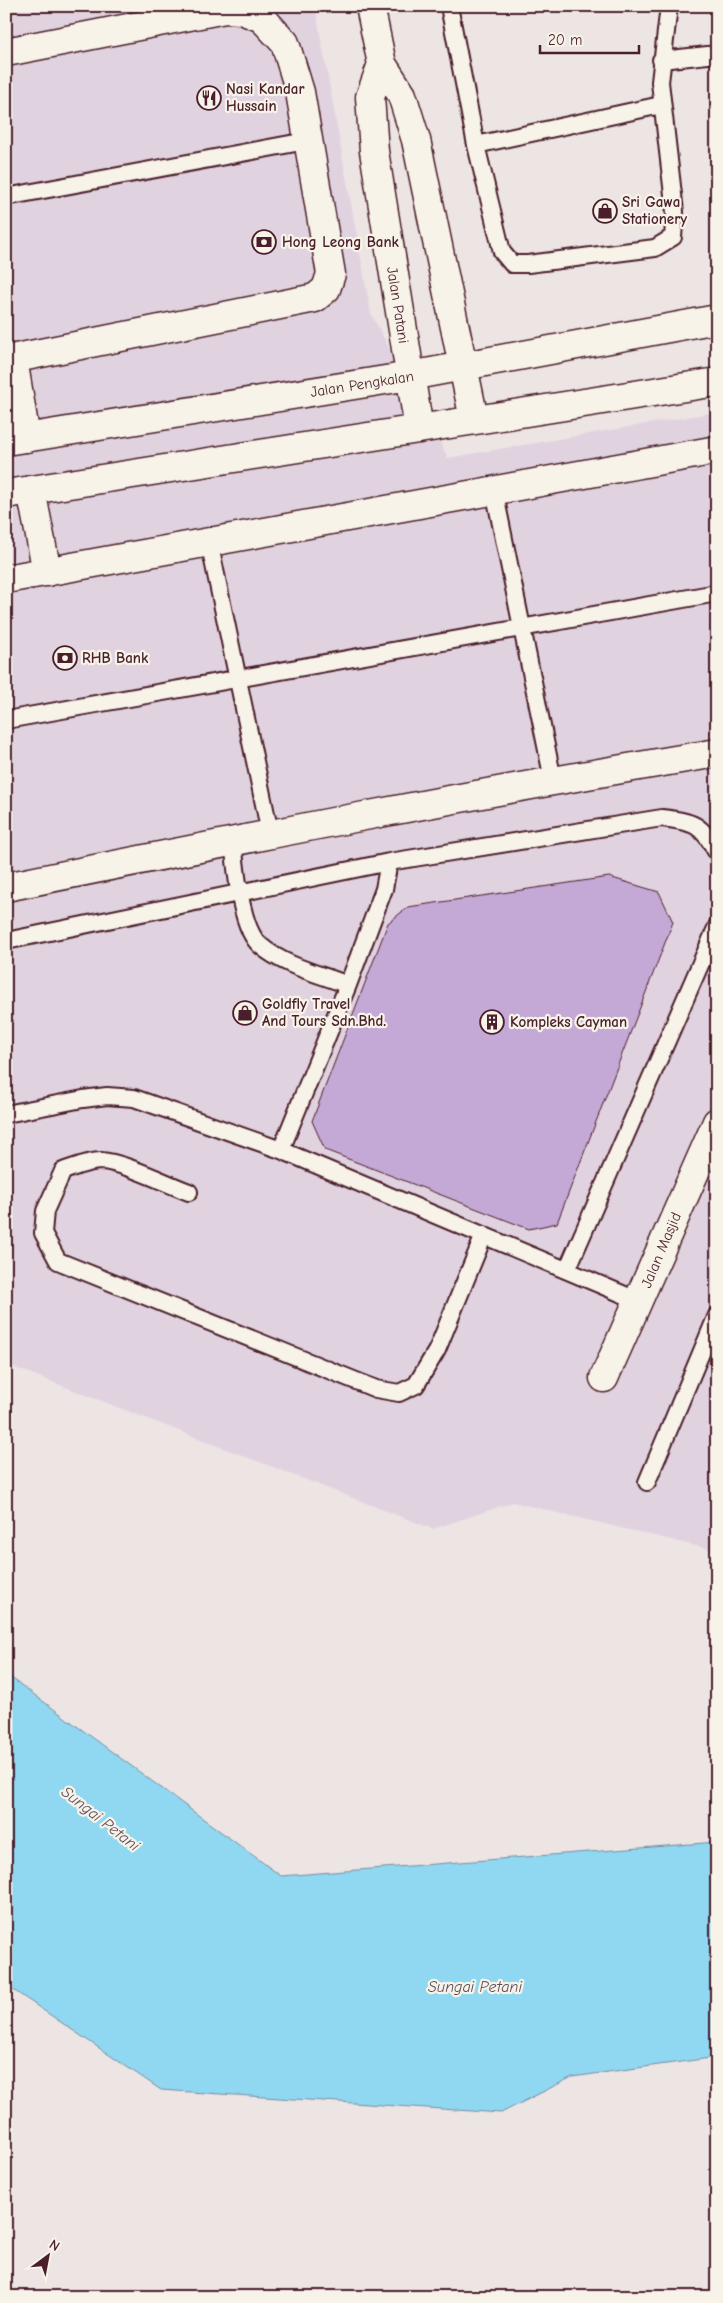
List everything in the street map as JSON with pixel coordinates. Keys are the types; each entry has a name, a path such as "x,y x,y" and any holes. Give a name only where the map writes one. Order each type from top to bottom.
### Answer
{"street":[{"path":"370,6 382,64 402,95 416,140 474,419"},
{"path":"6,52 225,9 250,12 270,25 285,43 300,92 306,140 331,274 326,289 315,298 10,359 16,440"},
{"name":"Jalan Patani","path":"382,64 370,97 374,151 419,429"},
{"name":"Jalan Pengkalan","path":"16,440 410,376 717,320"},
{"path":"47,572 19,492 717,382"},
{"path":"6,579 717,450"},
{"path":"6,887 270,833 553,780 717,753"},
{"name":"Jalan Masjid","path":"604,1378 717,1122"}],"lane":[{"path":"449,6 476,145 502,252 512,264 528,264 655,248 673,237 675,212 661,105 661,60 669,6"},
{"path":"661,60 717,54"},
{"path":"476,145 661,105"},
{"path":"6,197 306,140"},
{"path":"494,490 553,780"},
{"path":"208,541 270,833"},
{"path":"6,720 717,593"},
{"path":"6,942 390,862 662,818 684,820 696,825 708,835 717,854"},
{"path":"233,841 239,893 245,919 260,946 286,961 348,986"},
{"path":"281,1150 348,986 384,889 390,862"},
{"path":"567,1270 717,926"},
{"path":"6,1114 83,1098 107,1096 134,1098 281,1150 639,1301"},
{"path":"189,1192 131,1169 101,1161 82,1164 63,1171 45,1211 42,1233 58,1261 376,1389 399,1393 416,1385 437,1350 484,1235"},
{"path":"646,1482 717,1315"}],"shaded area":[{"path":"6,6 315,6 371,314 448,458 717,412 717,1551 513,1502 433,1529 6,1364"}],"water":[{"name":"Sungai Petani","path":"6,1674 281,1876 717,1842 717,2057 572,2077 501,2113 161,2090 6,1985"}],"building":[{"name":"Kompleks Cayman","path":"609,877 659,892 673,922 557,1223 529,1229 325,1150 312,1121 388,923 408,907"},
{"path":"717,1334 717,1356 709,1352"}],"place":[{"name":"Nasi Kandar Hussain","path":"209,98"},
{"name":"Sri Gawa Stationery","path":"605,211"},
{"name":"Hong Leong Bank","path":"264,242"},
{"name":"RHB Bank","path":"65,658"},
{"name":"Goldfly Travel And Tours Sdn.Bhd.","path":"245,1013"},
{"name":"Kompleks Cayman","path":"492,1022"}]}
